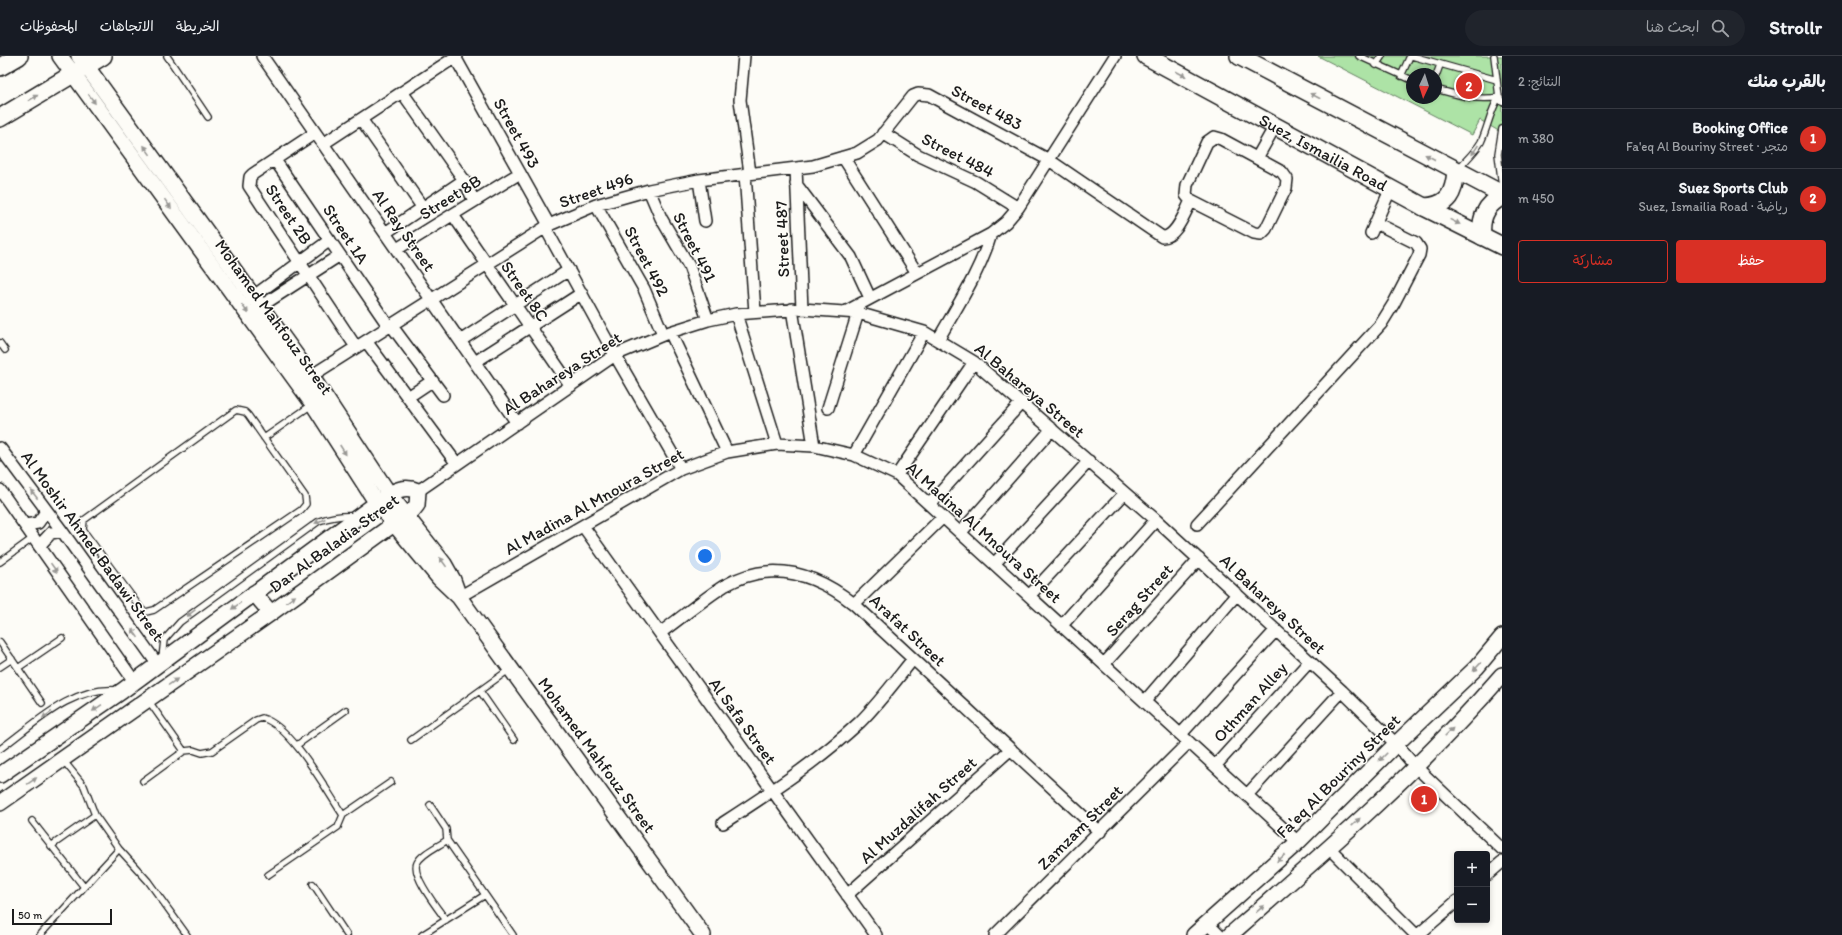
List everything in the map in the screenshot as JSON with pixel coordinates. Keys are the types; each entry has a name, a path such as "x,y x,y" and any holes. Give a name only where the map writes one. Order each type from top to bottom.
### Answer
{"main road":[{"path":"0,67 18,56"},
{"path":"0,118 80,65 103,56"},
{"name":"Suez, Ismailia Road","path":"1146,56 1424,207 1502,246"},
{"path":"1239,56 1502,194"},
{"path":"1424,207 1436,206 1446,201 1452,191 1456,171"},
{"path":"1482,236 1481,226 1483,216 1488,207 1502,197"}],"street":[{"name":"Mohamed Mahfouz Street","path":"60,56 80,65 198,233 313,404 333,421"},
{"name":"Al Ray Street","path":"262,56 517,423"},
{"path":"323,144 456,56"},
{"name":"Street 493","path":"456,56 520,173 569,270 681,469"},
{"path":"744,56 740,100 748,173 755,312"},
{"path":"844,312 990,234 1006,222 1018,208 1114,56"},
{"path":"402,92 464,180 474,201"},
{"name":"Street 483","path":"909,100 918,94 929,95 1049,160 1162,237 1167,237 1173,232 1191,201"},
{"name":"Street 496","path":"311,376 547,226 596,206 649,190 699,180 813,166 864,150 878,140 909,100"},
{"path":"361,119 422,208"},
{"path":"1257,158 1275,126"},
{"name":"Street 2B","path":"315,132 253,174 250,177 249,186 356,347"},
{"name":"Street 484","path":"883,133 930,161 976,182 1018,208"},
{"path":"1214,137 1221,139 1282,172 1288,183 1266,229 1261,234 1254,233 1191,201 1186,195 1187,185 1210,139 1214,137"},
{"path":"843,157 917,273"},
{"name":"Street 1A","path":"274,160 390,326 443,395"},
{"name":"Street 487","path":"796,168 797,309 814,446"},
{"name":"Street 8B","path":"397,249 520,173"},
{"path":"385,233 464,180"},
{"path":"699,180 705,221"},
{"path":"796,184 851,257 870,298"},
{"path":"1197,524 1388,314 1419,255 1420,249 1416,243 1373,228 1391,188"},
{"name":"Street 491","path":"649,190 663,223 691,272 708,320"},
{"name":"Street 492","path":"596,206 644,289 727,452"},
{"name":"Street 8C","path":"453,215 571,386"},
{"name":"Mohamed Mahfouz Street","path":"198,233 257,301 311,376 333,421 382,498 400,519 439,578 459,597 703,935"},
{"path":"938,340 976,272 985,253 990,234"},
{"path":"257,301 300,261 330,240"},
{"path":"257,301 309,275 340,255"},
{"path":"460,341 569,270"},
{"path":"475,362 582,293"},
{"name":"Al Bahareya Street","path":"418,491 616,355 666,333 708,320 736,314 797,309 858,313 924,332 974,362 1022,402 1156,520 1342,691 1396,744 1415,766 1502,849"},
{"path":"828,408 858,313"},
{"path":"736,314 777,444"},
{"path":"854,455 924,332"},
{"path":"366,341 457,464"},
{"path":"897,475 974,362"},
{"path":"408,397 432,381"},
{"path":"930,504 1022,402"},
{"path":"961,532 1052,429"},
{"name":"Al Madina Al Mnoura Street","path":"459,597 681,469 727,452 777,444 814,446 854,455 897,475 1030,595 1298,842"},
{"name":"Al Moshir Ahmed Badawi Street","path":"0,448 160,663"},
{"path":"995,563 1089,461"},
{"name":"Dar Al Baladia Street","path":"0,775 122,691 382,498 402,488 418,491 417,505 400,519 271,613 0,803"},
{"path":"0,490 134,681"},
{"path":"1030,595 1125,493"},
{"path":"25,525 31,526 38,523 45,513 44,507"},
{"path":"854,604 943,517"},
{"path":"1062,625 1156,520"},
{"name":"Al Safa Street","path":"583,526 876,935"},
{"path":"36,542 51,533 62,530"},
{"name":"Serag Street","path":"1104,664 1199,559"},
{"name":"Arafat Street","path":"660,633 725,586 744,578 763,573 784,572 804,575 823,582 854,604 1100,832"},
{"path":"254,593 271,613"},
{"path":"1145,701 1237,594"},
{"name":"Zamzam Street","path":"996,935 1100,832 1185,738 1276,630"},
{"name":"Fa'eq Al Bouriny Street","path":"1194,935 1298,842 1396,744 1477,667 1502,637"},
{"path":"722,823 773,791 812,763 860,721 913,659"},
{"name":"Othman Alley","path":"1215,766 1310,661"},
{"path":"1230,935 1329,848 1415,766 1473,709 1502,675"},
{"path":"1247,795 1342,691"},
{"name":"Al Muzdalifah Street","path":"848,895 1011,749"},
{"path":"1329,848 1417,935 1454,904"},
{"path":"1490,873 1500,867"},
{"path":"1207,923 1219,935"}],"lane":[{"path":"167,56 208,117"},
{"path":"1359,56 1406,78"},
{"path":"1376,65 1382,56"},
{"path":"1401,76 1411,56 1497,80"},
{"path":"1494,56 1501,99"},
{"path":"1442,90 1472,99 1501,99"},
{"path":"1456,171 1477,147 1493,108 1501,99"},
{"path":"1502,129 1498,160 1502,187"},
{"path":"0,343 5,350"},
{"path":"264,438 313,404"},
{"path":"236,410 245,412 264,438 305,496 306,504 304,508 154,610 146,612 142,610 84,530 83,523 86,517 232,411 236,410"},
{"path":"160,663 164,640 167,635 195,610 319,521 344,515 357,516"},
{"path":"0,562 36,542"},
{"path":"18,668 62,638"},
{"path":"0,642 42,703"},
{"path":"0,667 12,659"},
{"path":"411,740 511,668"},
{"path":"0,749 69,700 94,691 122,691"},
{"path":"480,691 514,740"},
{"path":"148,700 184,751"},
{"path":"297,745 346,710"},
{"path":"143,781 184,751 193,750 202,753 212,751 256,720 262,718 278,727 297,745 343,815"},
{"path":"62,760 84,786 95,814 119,849 148,881 187,935"},
{"path":"268,875 338,827 343,815 392,782"},
{"path":"430,805 446,829 447,840 513,935"},
{"path":"51,846 95,814"},
{"path":"32,821 84,887"},
{"path":"446,920 418,877 415,868 420,859 447,840"},
{"path":"40,935 119,849"},
{"path":"313,884 347,935"},
{"path":"422,935 485,895"}],"green space":[{"path":"1318,56 1502,56 1502,133 1480,120 1472,135 1412,104 1442,104 1442,68 1406,68 1406,101"}],"place":[{"name":"Suez Sports Club","path":"1469,86"},
{"name":"Booking Office","path":"1424,799"}]}
